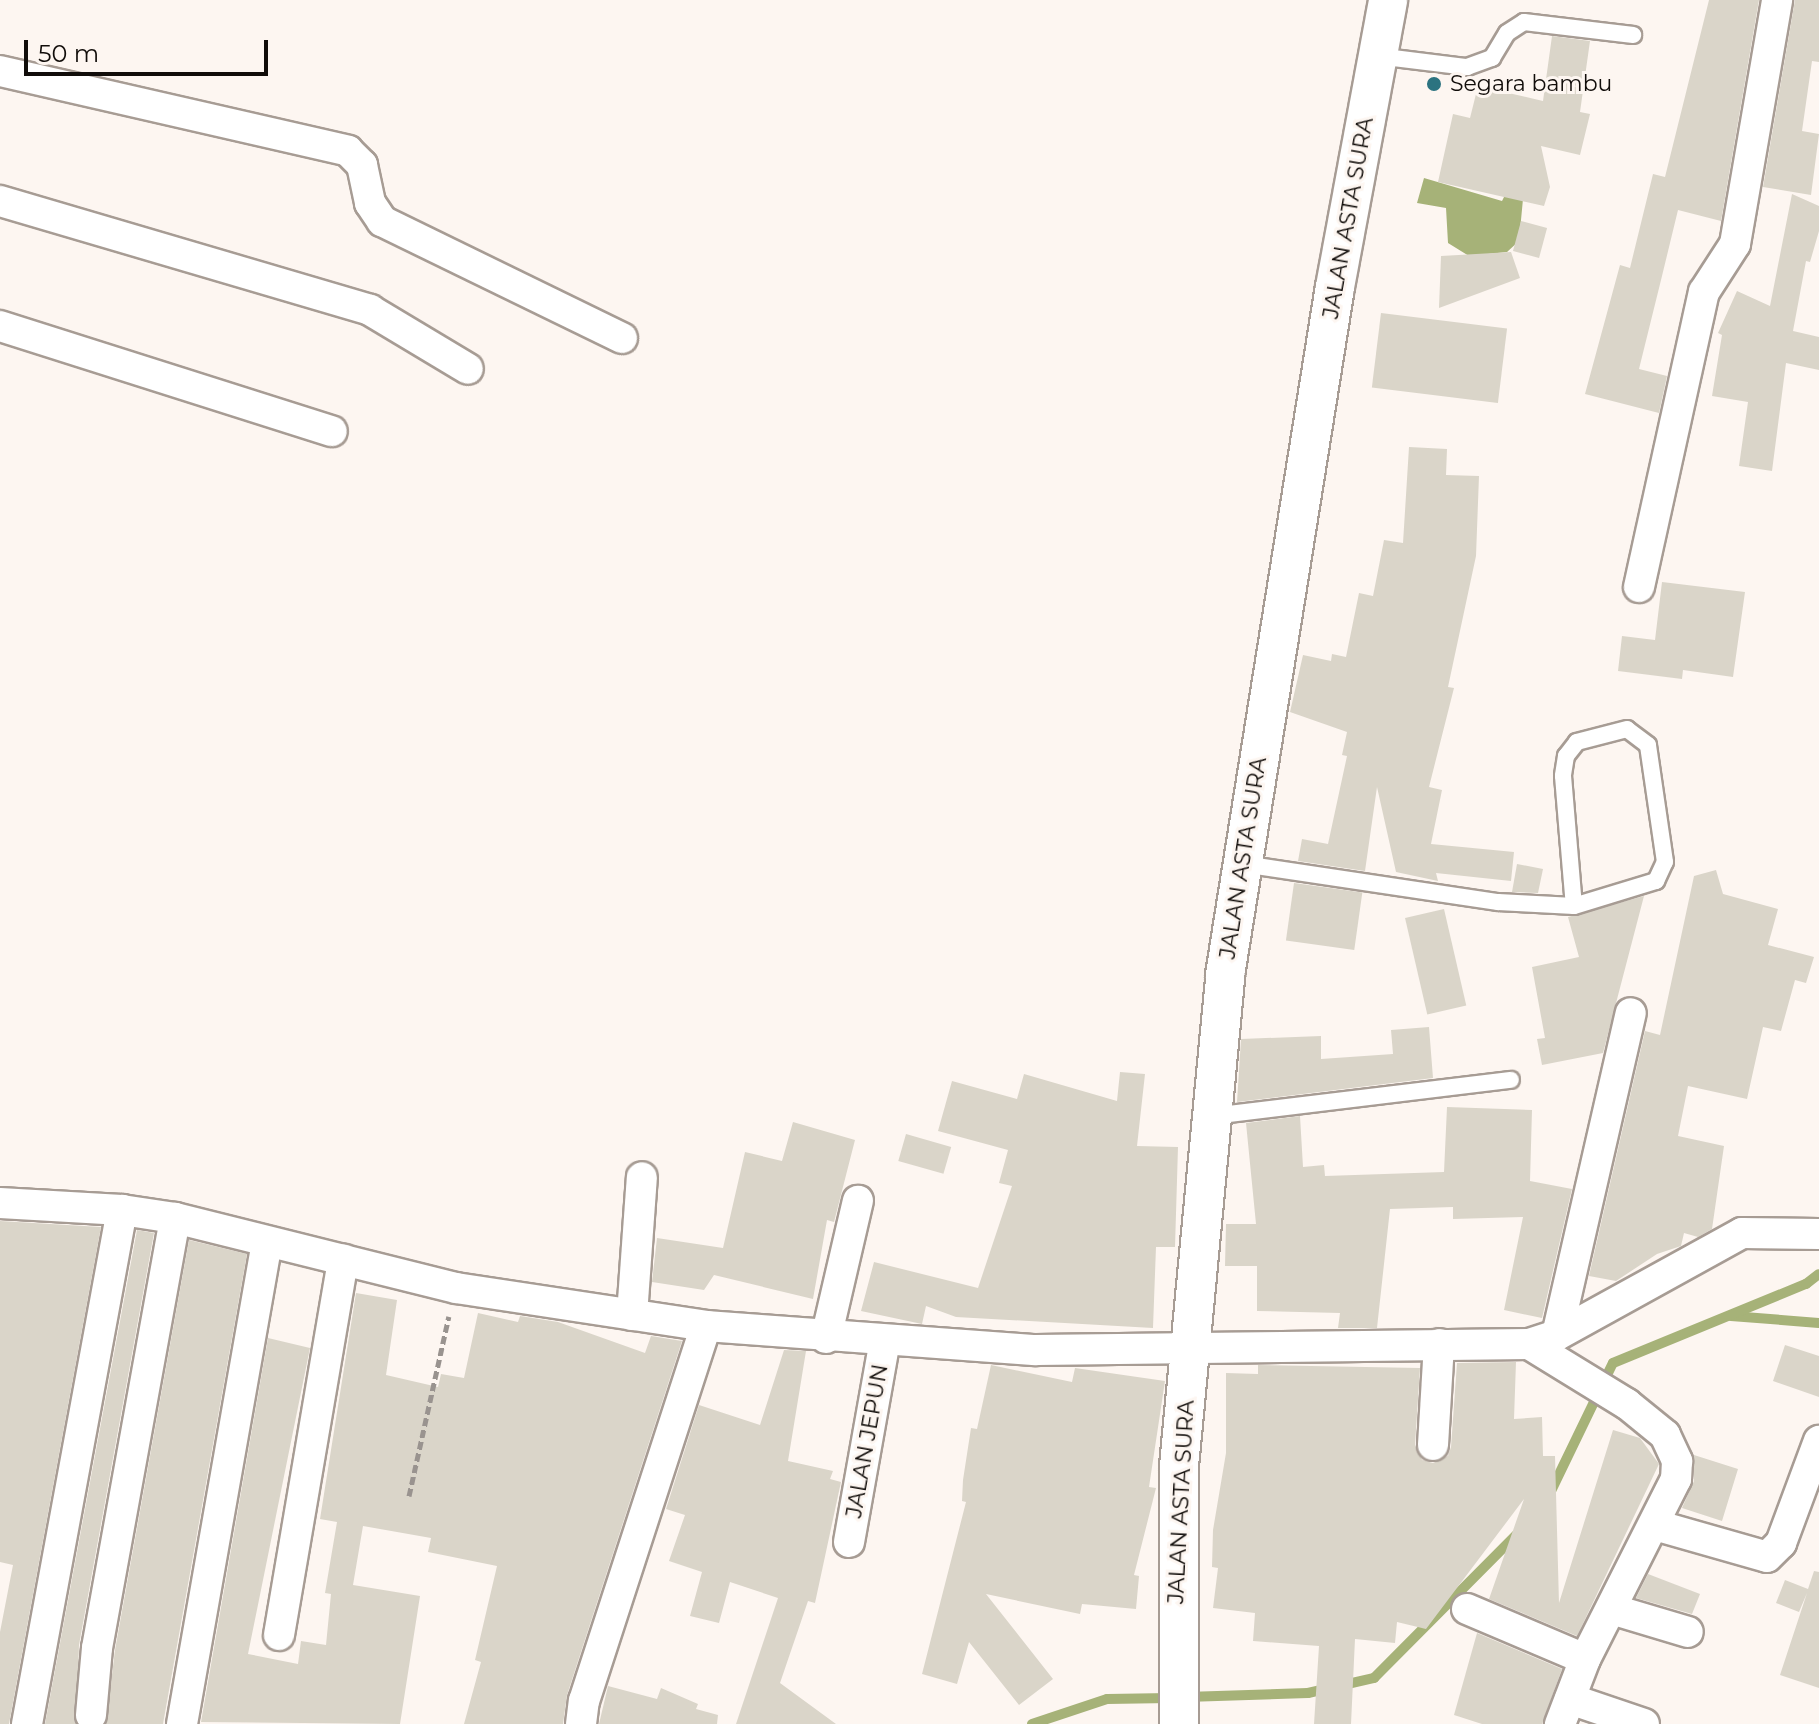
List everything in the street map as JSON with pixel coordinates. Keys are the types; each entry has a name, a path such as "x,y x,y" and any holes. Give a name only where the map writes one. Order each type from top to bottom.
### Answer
{"street":[{"name":"JALAN ASTA SURA","path":"1179,1715 1175,1616 1179,1466 1211,1116 1243,864 1388,0"},
{"path":"1639,587 1704,292 1735,244 1777,0"},
{"path":"0,71 348,151 362,165 370,203 382,221 622,338"},
{"path":"0,201 370,310 468,369"},
{"path":"0,326 332,431"},
{"path":"1543,1340 1631,1013"},
{"path":"632,1315 642,1177"},
{"path":"826,1338 858,1201"},
{"path":"0,1203 122,1210 175,1218 456,1288 706,1326 826,1338 1036,1350 1543,1340 1742,1233 1819,1234"},
{"path":"27,1724 122,1210"},
{"path":"91,1715 97,1648 175,1218"},
{"path":"182,1724 267,1242"},
{"path":"279,1635 343,1259"},
{"path":"581,1724 706,1326"},
{"name":"JALAN JEPUN","path":"849,1542 885,1340"},
{"path":"1543,1340 1569,1368 1627,1404 1675,1446 1676,1479 1585,1659 1565,1711 1644,1724"},
{"path":"1433,1445 1439,1344"},
{"path":"1655,1525 1767,1557 1781,1543 1819,1441"},
{"path":"1467,1609 1585,1659"},
{"path":"1611,1609 1688,1632"}],"lane":[{"path":"1377,56 1467,67 1492,58 1507,33 1524,22 1633,35"},
{"path":"1243,864 1498,902 1574,906 1662,877 1665,862 1648,745 1627,729 1577,742 1566,756 1574,906"},
{"path":"1211,1116 1511,1080"}],"path":[{"path":"409,1496 456,1288"}],"shaded area":[{"path":"1424,178 1502,201 1509,187 1523,199 1519,241 1507,252 1469,256 1448,243 1446,208 1417,203"}],"building":[{"path":"1709,0 1759,0 1721,221 1678,210 1639,369 1667,376 1659,413 1585,394 1620,265 1630,268 1653,174 1665,177"},
{"path":"1795,0 1819,0 1819,62 1812,61 1802,131 1819,134 1811,195 1763,187"},
{"path":"1552,36 1590,41 1580,112 1590,114 1580,155 1541,146 1550,187 1544,206 1438,182 1453,114 1470,118 1478,86 1543,101"},
{"path":"1792,194 1819,206 1819,231 1810,262 1806,261 1793,331 1819,337 1819,370 1786,363 1772,471 1739,466 1748,402 1712,396 1722,335 1718,333 1737,291 1770,306"},
{"path":"1521,221 1547,228 1539,258 1513,251"},
{"path":"1511,252 1520,278 1439,308 1441,256"},
{"path":"1381,313 1507,328 1498,403 1372,387"},
{"path":"1409,447 1447,449 1446,475 1479,476 1476,556 1448,687 1454,688 1429,787 1442,790 1431,844 1514,852 1511,881 1436,873 1438,881 1396,872 1377,787 1365,871 1298,861 1302,839 1328,844 1347,756 1342,755 1347,732 1290,712 1303,655 1331,661 1332,654 1346,657 1359,593 1373,596 1384,540 1403,543"},
{"path":"1662,582 1745,592 1733,677 1683,670 1682,679 1618,671 1622,636 1655,640"},
{"path":"1517,864 1543,869 1538,893 1512,892"},
{"path":"1716,870 1723,894 1778,909 1768,945 1814,957 1806,983 1795,980 1781,1031 1763,1027 1747,1099 1688,1086 1678,1136 1724,1146 1712,1229 1698,1237 1684,1233 1681,1246 1657,1254 1616,1281 1589,1276 1645,1031 1660,1035 1694,876"},
{"path":"1294,883 1362,893 1354,950 1286,940"},
{"path":"1644,896 1603,1053 1542,1065 1537,1039 1545,1038 1532,967 1579,957 1568,917"},
{"path":"1444,909 1466,1005 1427,1014 1405,918"},
{"path":"1429,1027 1433,1078 1237,1102 1241,1039 1321,1036 1321,1059 1393,1054 1391,1030"},
{"path":"1120,1072 1145,1074 1137,1146 1178,1147 1175,1247 1156,1247 1153,1328 956,1317 926,1306 922,1324 861,1311 874,1262 978,1288 1012,1186 999,1183 1008,1150 938,1131 952,1081 1017,1099 1024,1074 1117,1101"},
{"path":"1447,1107 1532,1110 1530,1181 1572,1189 1542,1318 1504,1310 1523,1217 1453,1219 1453,1207 1390,1209 1377,1328 1338,1328 1340,1313 1257,1311 1257,1266 1225,1266 1226,1224 1256,1224 1246,1123 1300,1116 1303,1167 1324,1165 1325,1176 1444,1172"},
{"path":"793,1122 855,1140 834,1222 827,1220 813,1299 714,1275 704,1290 652,1282 657,1238 723,1248 745,1152 782,1161"},
{"path":"906,1134 951,1147 943,1174 898,1161"},
{"path":"0,1221 101,1227 9,1724 0,1724 0,1632 13,1565 0,1562"},
{"path":"137,1230 154,1233 79,1645 76,1724 45,1724"},
{"path":"189,1240 247,1254 163,1724 106,1724 115,1650"},
{"path":"356,1293 397,1300 386,1375 438,1387 441,1374 464,1378 478,1313 518,1322 520,1316 558,1322 645,1353 651,1336 682,1341 567,1695 563,1724 464,1724 481,1662 475,1660 497,1566 428,1552 431,1538 363,1526 353,1585 420,1596 400,1724 201,1722 268,1338 310,1348 248,1654 298,1664 301,1641 326,1645 331,1594 325,1593 337,1522 320,1519"},
{"path":"1785,1345 1819,1356 1819,1397 1773,1381"},
{"path":"784,1350 806,1351 788,1461 833,1471 830,1479 841,1482 815,1603 808,1601 780,1683 836,1724 736,1724 778,1598 730,1582 719,1623 690,1616 702,1572 669,1561 685,1515 666,1509 699,1405 760,1425"},
{"path":"1516,1362 1514,1419 1542,1417 1543,1456 1555,1456 1559,1603 1613,1430 1640,1438 1659,1464 1577,1636 1489,1599 1524,1499 1426,1629 1397,1622 1395,1643 1355,1639 1351,1724 1314,1724 1319,1646 1253,1641 1255,1613 1213,1608 1218,1568 1212,1567 1213,1530 1226,1453 1226,1373 1258,1374 1258,1365 1420,1368 1415,1445 1422,1460 1433,1463 1448,1456 1451,1447 1457,1363"},
{"path":"991,1365 1072,1382 1075,1368 1165,1381 1149,1487 1156,1488 1134,1575 1139,1576 1136,1609 1082,1604 1080,1614 986,1594 1053,1679 1019,1705 969,1642 957,1684 922,1674 966,1502 962,1501 963,1480 971,1428 977,1429"},
{"path":"1694,1455 1738,1469 1722,1521 1682,1508 1694,1481"},
{"path":"1814,1571 1819,1572 1819,1688 1780,1675 1807,1593 1799,1612 1776,1603 1785,1580 1808,1589"},
{"path":"1648,1574 1700,1594 1692,1614 1636,1598"},
{"path":"1477,1633 1562,1669 1542,1724 1482,1724 1454,1715"},
{"path":"608,1686 657,1699 661,1688 698,1704 696,1709 718,1715 717,1724 599,1724"}],"waterway":[{"path":"1551,1491 1613,1363 1806,1284 1819,1274"},
{"path":"1731,1316 1819,1323"},
{"path":"1186,1697 1308,1693 1374,1678 1516,1535"},
{"path":"1032,1724 1107,1699 1170,1698"}],"place":[{"name":"Segara bambu","path":"1434,84"}]}
